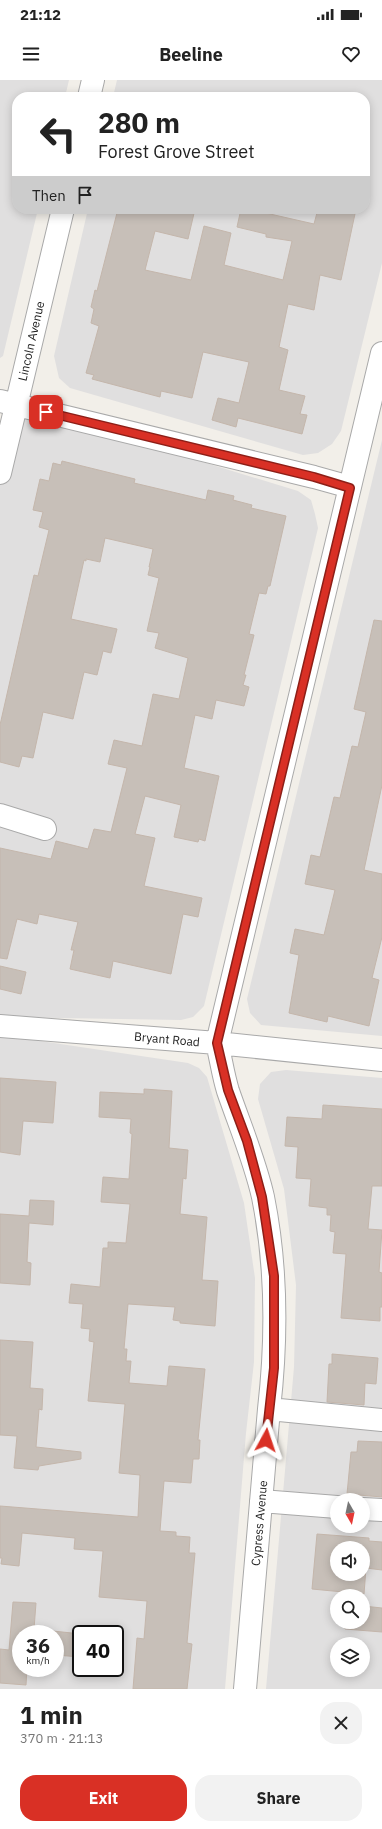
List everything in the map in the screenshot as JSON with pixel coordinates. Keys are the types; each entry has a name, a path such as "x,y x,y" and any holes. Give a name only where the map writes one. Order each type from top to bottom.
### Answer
{"street":[{"path":"90,92 93,80"},
{"name":"Lincoln Avenue","path":"0,472 8,403 62,214"},
{"name":"Cypress Avenue","path":"245,1689 269,1409 274,1368 274,1276 262,1197 247,1141 228,1090 217,1043 382,353"},
{"path":"8,403 314,477 350,488"},
{"path":"0,815 45,829"},
{"name":"Bryant Road","path":"0,1026 217,1043 382,1060"},
{"path":"269,1409 382,1420"},
{"path":"261,1501 330,1506"},
{"path":"370,1509 382,1510"}],"shaded area":[{"path":"0,80 69,80 66,92 12,92 12,214 37,214 3,356 0,358"},
{"path":"117,80 382,80 382,263 341,431 332,444 318,453 303,455 70,388 59,378 54,356 87,214 370,214 370,92 114,92"},
{"path":"16,405 298,491 311,500 318,528 204,1006 193,1017 181,1020 0,1017 0,473"},
{"path":"382,440 382,1036 261,1025 250,1013 247,999"},
{"path":"0,1035 188,1063 199,1068 207,1077 244,1203 255,1278 254,1362 246,1433 225,1689 0,1689"},
{"path":"286,1070 382,1078 382,1689 266,1689 294,1367 296,1285 284,1189 258,1099 260,1084 271,1072"}],"building":[{"path":"117,214 194,214 188,239 155,231 145,270 191,280 204,226 231,233 224,265 283,280 292,241 266,237 266,234 237,227 240,214 270,214 314,224 317,214 355,214 341,280 320,275 314,310 288,304 279,347 288,350 279,390 305,396 300,414 307,415 302,434 238,418 236,427 212,420 218,398 239,403 249,362 203,352 192,398 161,391 160,397 92,379 94,375 86,373 99,326 91,323 94,309 91,307 95,290 97,291"},
{"path":"62,461 135,479 134,483 206,500 208,490 234,496 233,500 252,505 251,508 286,516 270,586 268,586 266,594 259,593 249,634 254,635 244,675 246,675 243,685 249,687 244,706 216,700 212,719 195,715 184,768 219,776 205,841 199,839 198,842 174,837 181,805 145,796 135,834 155,838 144,886 202,898 198,917 183,914 171,974 113,961 110,978 70,969 74,950 71,950 78,922 39,914 37,924 17,919 7,959 0,958 0,848 51,859 56,841 88,849 94,829 111,832 127,768 108,764 114,740 142,746 153,694 179,699 188,658 155,648 159,633 147,631 159,578 148,575 153,549 105,538 100,562 86,559 86,561 84,560 71,619 117,629 111,653 103,651 97,675 84,672 73,719 43,712 33,758 22,756 19,767 0,762 0,725 34,575 38,576 49,530 39,527 43,512 33,510 40,479 49,481 53,463 61,465"},
{"path":"374,620 382,621 382,785 364,870 382,874 382,937 372,978 379,980 369,1026 328,1016 327,1022 289,1013 299,955 290,953 295,929 324,935 335,890 305,884 311,855 320,857 334,797 340,798 352,746 358,747 366,712 354,709"},
{"path":"0,966 26,972 21,994 0,989"},
{"path":"0,1078 56,1082 53,1123 23,1121 20,1155 0,1152"},
{"path":"144,1089 172,1091 169,1148 188,1150 186,1179 183,1178 180,1214 207,1217 202,1280 218,1281 215,1326 180,1323 180,1321 173,1320 175,1307 128,1304 124,1349 127,1349 126,1361 131,1361 129,1383 167,1386 169,1366 205,1369 198,1440 200,1440 199,1459 193,1459 191,1483 164,1481 160,1531 176,1532 176,1536 190,1537 189,1553 195,1553 187,1643 192,1644 187,1689 133,1689 137,1638 144,1639 147,1601 99,1597 103,1551 74,1549 75,1538 22,1533 19,1566 1,1564 2,1558 0,1558 0,1506 138,1517 140,1475 119,1473 125,1404 88,1401 94,1342 89,1341 90,1329 81,1328 83,1304 69,1303 71,1284 100,1287 103,1248 108,1248 108,1242 126,1243 130,1204 101,1202 103,1177 129,1179 132,1134 130,1133 131,1119 99,1117 100,1092 144,1094"},
{"path":"323,1105 382,1109 382,1186 372,1186 368,1229 382,1230 379,1272 382,1273 382,1307 380,1307 380,1321 341,1318 346,1254 333,1253 335,1232 330,1231 331,1215 327,1215 327,1208 309,1206 311,1179 296,1178 298,1147 285,1146 287,1117 322,1119"},
{"path":"30,1200 54,1201 53,1225 29,1223 27,1262 31,1263 30,1285 0,1283 0,1214 29,1216"},
{"path":"0,1340 33,1342 30,1388 43,1389 42,1410 39,1409 36,1447 81,1452 81,1459 39,1466 38,1470 14,1468 17,1436 0,1435"},
{"path":"332,1354 378,1358 376,1384 365,1383 364,1405 327,1402 329,1364 332,1364"},
{"path":"358,1441 382,1442 382,1497 370,1496 370,1493 347,1493 351,1452 357,1452"},
{"path":"317,1534 369,1538 369,1541 330,1541 330,1581 365,1581 364,1589 330,1589 330,1591 312,1589"},
{"path":"370,1541 382,1542 382,1570 370,1568"},
{"path":"13,1602 36,1603 34,1625 12,1625 12,1677 26,1677 26,1685 0,1683 0,1649 9,1650"},
{"path":"370,1607 382,1608 382,1632 345,1629 370,1629"},
{"path":"64,1632 72,1633 72,1656 64,1656"}],"route":[{"path":"46,412 314,477 350,488 217,1043 228,1090 247,1141 262,1197 274,1276 274,1368 266,1440"}]}
